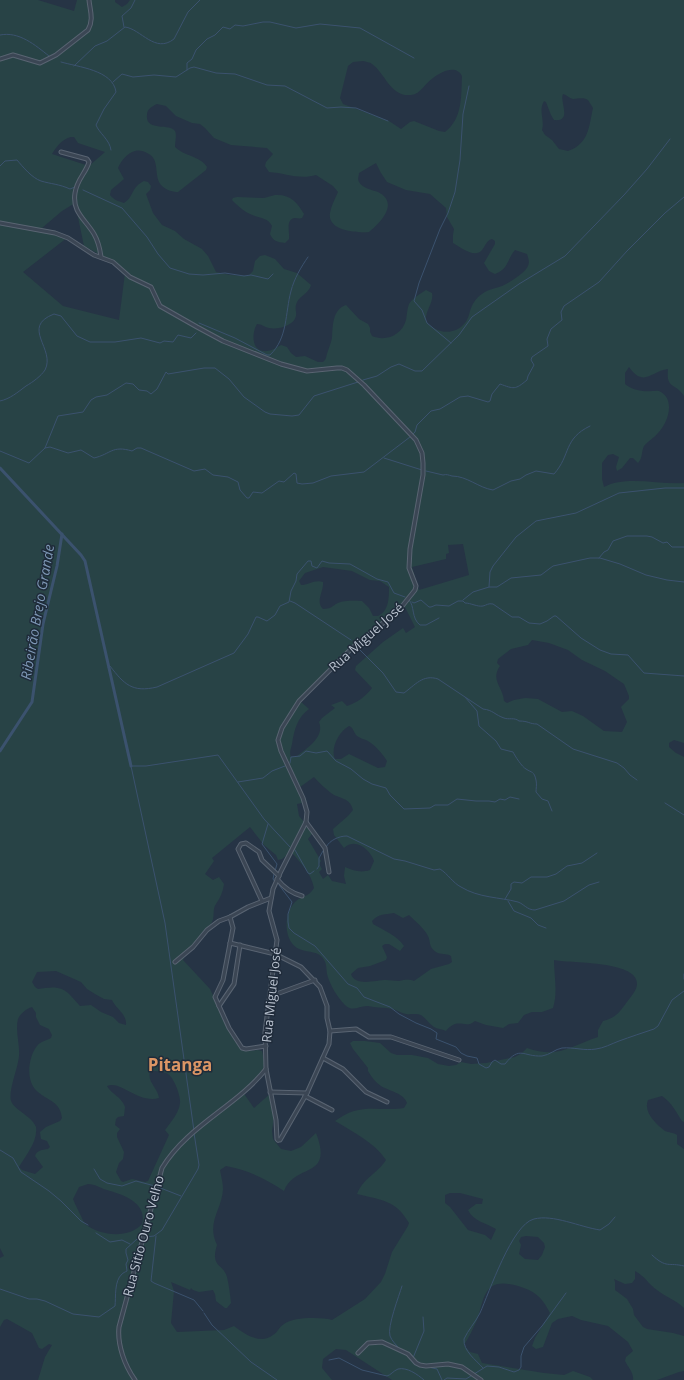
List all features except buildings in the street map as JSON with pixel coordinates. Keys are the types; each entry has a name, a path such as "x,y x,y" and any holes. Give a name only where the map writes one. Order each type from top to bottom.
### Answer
{"street":[{"path":"0,59 13,55 40,63 56,55 88,30 92,18 88,0"},
{"path":"0,223 55,233 68,238 94,255 101,257 100,248 96,238 91,229 78,213 74,197 77,183 89,162 87,159 61,152"},
{"name":"Rua Miguel José","path":"101,257 112,262 130,277 151,287 160,306 223,341 281,364 307,371 336,368 347,370 364,385 416,440 422,453 423,475 410,550 409,568 416,586 415,590 399,610 351,649 299,700 282,728 278,740 281,751 292,773 307,812 306,822 278,878 271,898 269,910 277,937 271,996 268,1004 266,1068 276,1120 278,1140 280,1140 306,1095"},
{"path":"306,822 325,848 329,872"},
{"path":"262,901 238,849 246,843 259,852 262,860 283,886 293,893 302,896"},
{"path":"176,962 193,947 207,930 219,921 271,898"},
{"path":"230,917 233,928 223,980 215,997 229,1028 242,1048 246,1049 266,1046"},
{"path":"230,943 275,954 301,967 320,987 327,1006 327,1018 330,1031 329,1044 306,1095"},
{"path":"219,1006 234,984 240,945"},
{"path":"271,996 315,980"},
{"path":"330,1031 356,1029 369,1037 391,1037 459,1060"},
{"path":"323,1058 343,1069 366,1092 387,1102"},
{"name":"Rua Sitio Ouro Velho","path":"133,1380 119,1342 119,1328 162,1168 171,1154 182,1142 247,1088 266,1068"},
{"path":"270,1092 306,1095 332,1110"},
{"path":"358,1353 368,1343 382,1342 408,1354 416,1363 420,1365 426,1366 448,1364 462,1368 481,1380"}],"green space":[{"path":"0,0 38,0 74,11 77,0 115,0 115,2 122,7 130,0 684,0 684,396 668,380 668,369 662,370 648,377 643,377 634,373 629,367 625,373 625,384 638,390 658,391 666,396 669,407 667,418 661,429 644,446 641,459 638,463 633,458 630,458 622,468 617,471 616,467 619,457 613,454 608,455 602,463 602,479 604,487 613,483 633,481 684,483 684,743 674,740 669,743 669,747 684,757 684,1122 662,1096 648,1100 647,1109 651,1117 658,1125 665,1131 677,1135 677,1144 684,1149 684,1308 654,1288 635,1271 635,1279 632,1283 625,1284 614,1279 615,1290 627,1299 633,1309 634,1315 643,1327 684,1336 684,1371 657,1380 633,1380 632,1372 625,1361 626,1357 633,1351 628,1342 608,1326 581,1320 572,1316 558,1319 552,1323 543,1347 536,1349 532,1346 535,1338 550,1313 544,1303 537,1295 529,1290 508,1284 497,1284 488,1290 477,1320 464,1345 470,1352 478,1354 482,1363 564,1375 573,1371 590,1377 593,1380 392,1380 346,1350 336,1349 323,1359 322,1368 332,1380 38,1380 45,1357 52,1345 49,1344 42,1349 39,1348 32,1333 7,1319 4,1320 0,1327 0,1258 4,1256 0,1248","holes":["363,61 371,63 377,68 393,89 404,95 418,93 430,80 448,70 456,70 462,76 461,99 458,113 451,126 445,132 414,121 410,122 401,129 389,121 343,104 340,98 348,66 353,62","563,94 573,99 586,99 593,108 587,134 580,144 568,151 559,149 542,130 542,105 544,101 546,102 554,120 560,120 563,118","157,104 166,106 176,116 192,123 200,124 214,138 231,145 267,148 273,154 266,162 265,166 269,172 298,177 316,175 333,186 338,192 332,205 330,219 333,224 344,230 369,232 378,224 386,213 388,207 384,197 378,192 362,186 358,180 359,173 376,163 387,182 406,190 430,194 446,208 447,217 454,229 453,243 472,253 476,253 482,250 490,240 492,239 495,241 495,244 484,263 489,271 495,274 500,272 505,267 515,250 527,254 529,264 521,274 509,282 487,291 476,299 465,323 461,327 450,332 435,329 426,321 432,297 432,293 426,290 409,304 406,320 401,330 388,338 377,338 372,336 368,324 359,319 346,305 341,307 334,319 332,340 326,358 323,362 318,362 305,356 296,357 287,347 281,345 273,350 259,350 256,347 254,340 254,331 257,324 269,328 289,325 295,319 297,302 309,290 311,285 297,273 284,269 275,259 265,255 260,256 255,261 253,271 248,276 230,275 216,272 208,256 202,249 184,239 175,231 162,225 153,213 146,194 150,190 151,186 148,182 144,181 140,183 130,198 124,203 116,200 110,195 111,190 124,179 118,168 119,165 127,155 135,151 146,152 154,159 157,177 161,185 171,191 178,192 206,170 207,167 200,160 175,147 175,131 150,124 147,120 147,115 151,107","74,137 78,143 105,152 89,166 52,154 62,141","75,203 84,246 108,259 125,273 119,320 63,306 23,272 68,237 55,231 42,228 62,211","463,544 469,575 419,590 412,567 446,559 446,554 449,553 448,545","323,567 352,571 370,580 380,581 389,587 388,600 386,608 382,614 378,616 373,616 369,608 362,601 344,601 330,608 323,609 320,603 323,582 317,581 301,585 299,581 305,573","405,607 415,627 406,633 403,628 383,642 356,666 355,670 372,688 361,699 347,706 342,701 331,705 335,708 319,722 320,733 314,742 297,756 291,757 290,750 297,725 299,720 309,709 300,701 370,633","532,640 549,643 568,650 582,660 605,671 624,684 629,699 621,707 627,722 622,732 604,731 583,716 572,711 562,712 538,699 525,698 507,703 504,701 497,680 496,675 500,666 497,663 498,659 511,649 528,645","349,726 351,727 357,736 369,741 375,746 387,761 385,767 378,768 349,754 341,759 335,759 334,750 339,736 345,728","314,777 331,793 347,800 352,806 353,810 333,829 334,835 344,848 348,845 357,844 366,849 374,861 370,870 358,871 345,867 344,876 346,884 332,881 328,875 323,879 319,872 322,869 319,864 321,861 308,839 312,834 299,816 297,804 307,802 300,787","250,827 264,845 276,855 278,860 282,859 291,852 308,873 314,888 312,891 295,902 291,907 287,919 287,932 289,939 297,948 316,953 324,959 328,978 334,991 345,1005 354,1009 369,1006 390,1008 406,1014 419,1014 434,1027 446,1031 454,1024 468,1024 475,1021 486,1025 503,1028 509,1024 518,1023 524,1015 532,1012 542,1012 553,1008 556,990 554,960 594,963 625,970 634,976 637,985 630,998 619,1012 613,1017 603,1021 598,1030 598,1037 556,1052 538,1051 527,1048 515,1057 486,1063 471,1064 461,1062 456,1065 449,1066 438,1064 428,1058 412,1055 397,1055 391,1053 380,1043 365,1041 353,1041 350,1043 368,1068 368,1071 375,1081 381,1086 403,1097 407,1103 404,1108 366,1109 354,1111 335,1121 356,1133 376,1148 386,1160 379,1169 363,1183 357,1194 381,1200 393,1205 404,1215 409,1223 392,1252 381,1282 365,1299 332,1320 321,1318 294,1320 282,1325 273,1335 263,1339 258,1339 248,1335 234,1326 224,1330 177,1332 171,1323 174,1291 171,1282 199,1292 213,1290 216,1301 225,1308 227,1308 231,1303 227,1277 223,1269 216,1262 215,1258 217,1245 213,1230 223,1189 220,1170 226,1166 242,1170 264,1179 284,1191 289,1182 296,1176 311,1169 317,1164 320,1158 320,1148 316,1133 301,1147 291,1151 281,1149 273,1139 272,1131 274,1116 271,1093 254,1108 242,1091 262,1072 264,1064 262,1051 245,1051 239,1047 234,1040 210,989 183,960 189,950 212,922 215,906 223,890 224,884 219,877 213,880 205,874 214,861 212,858","394,913 403,918 409,915 422,927 429,938 433,950 438,953 451,956 452,962 431,969 414,981 386,980 361,982 353,978 351,974 358,968 370,966 386,960 387,957 382,946 385,944 389,944 400,951 404,946 394,936 373,924 372,921 380,915","56,971 81,982 87,989 104,999 112,1000 125,1018 126,1025 119,1023 113,1017 101,1012 91,1005 80,1006 68,992 60,988 52,987 38,989 32,982 37,972","32,1007 36,1013 36,1017 40,1025 49,1029 52,1035 51,1038 39,1044 34,1051 29,1069 31,1082 34,1088 59,1108 62,1118 60,1121 46,1127 40,1132 41,1139 47,1141 50,1147 48,1149 38,1151 36,1154 35,1156 43,1167 35,1174 22,1170 19,1167 33,1143 36,1127 31,1119 16,1108 10,1097 19,1056 17,1024 19,1017","159,1071 168,1074 175,1083 180,1100 179,1107 165,1130 169,1135 148,1181 145,1182 132,1179 123,1182 116,1172 119,1163 123,1159 124,1152 117,1137 117,1133 120,1129 115,1125 116,1119 124,1116 125,1107 107,1086 118,1086 144,1098 159,1098 157,1091 149,1076 150,1072","88,1184 95,1185 132,1200 141,1210 143,1216 142,1224 136,1229 122,1234 98,1231 85,1224 73,1199 79,1187","450,1193 460,1193 483,1199 482,1204 476,1204 468,1210 473,1217 496,1229 491,1240 485,1235 468,1230 450,1207 445,1203 445,1195","521,1237 538,1237 544,1243 545,1247 538,1260 525,1259 519,1254 521,1245 519,1241"]},
{"path":"275,195 289,197 299,206 304,214 302,218 295,218 290,221 289,239 285,243 278,242 272,238 270,234 272,226 268,221 247,213 232,200 233,198 237,197 264,198"}],"waterway":[{"path":"124,27 122,16 131,8 135,0"},
{"path":"74,66 95,46 107,41 125,27 154,42 161,44 167,43 174,39 188,12 200,0"},
{"path":"187,70 187,63 192,59 196,50 207,39 215,35 223,27 230,29 235,25 243,26 263,22 270,22 296,28 320,24 360,28 414,58"},
{"path":"0,35 7,34 20,37 32,43 49,56"},
{"path":"61,62 102,74 109,79 113,85 116,92 104,109 96,125 109,143 111,150"},
{"path":"113,82 122,74 133,77 154,75 176,77 194,67 216,73 235,74 267,85 285,86 327,108 356,108 388,121"},
{"path":"451,343 427,323 422,310 414,301 419,283 440,229 448,213 455,192 460,160 463,114 469,86"},
{"path":"363,380 377,376 399,364 415,371 422,371 459,335 472,317 519,284 565,256 624,195 647,169 670,139"},
{"path":"0,166 5,161 17,160 38,180 70,189 75,187"},
{"path":"83,190 122,208 147,237 158,254 170,268 189,274 203,275 225,273 244,276 251,275 268,279 273,274"},
{"path":"413,434 417,425 431,411 440,409 460,397 468,396 488,402 500,384 514,388 520,386 527,380 534,365 531,360 532,357 548,346 547,339 551,329 562,320 561,312 564,306 599,282 627,251 665,213 684,197"},
{"path":"199,323 235,338 267,355 270,355 280,341 285,325 292,287 298,273 308,257"},
{"path":"0,401 17,393 37,379 45,370 47,362 39,332 40,325 44,319 54,314 61,316 77,336 90,342 115,342 141,338 160,343 164,341 173,342 178,335 191,338 196,333"},
{"path":"0,451 29,463 45,448 58,416 83,412 91,400 96,397 107,395 126,383 133,384 139,390 147,391 151,394 157,389 166,372 168,374 204,368 215,368 229,379 244,397 265,412 270,414 292,416 299,415 314,396 358,382"},
{"path":"426,471 463,478 493,490 536,471 554,474 575,436 590,426"},
{"path":"45,448 50,447 68,453 81,450 94,458 120,449 132,451 137,448 141,448 194,471 205,469 213,475 228,477 238,482 240,490 247,498 249,498 253,492 262,493 279,481 284,482 294,473 296,474 297,483 302,484 313,483 331,476 364,472 410,437"},
{"path":"384,458 422,470"},
{"path":"0,468 85,561 131,766"},
{"path":"489,587 490,572 493,566 516,537 536,521 576,513 619,493 665,488 684,488"},
{"name":"Ribeirão Brejo Grande","path":"0,751 32,702 43,624 57,566 62,534"},
{"path":"599,558 608,550 613,541 627,536 647,536 663,543 667,542 672,547 684,547"},
{"path":"463,600 473,592 489,587 497,587 511,578 541,575 553,566 590,558 600,558 620,564 646,575 684,582"},
{"path":"108,667 110,666 129,686 148,689 157,687 234,653 248,634 256,617 267,621 275,615 280,606 289,602 297,574 308,561 311,561 312,566 317,568 322,561 329,563 350,564 377,579 388,582 394,593 405,597"},
{"path":"409,600 412,605 415,619 420,625 426,625 439,618"},
{"path":"412,602 414,603 421,600 429,607 436,605 449,606 458,601 481,606 493,604 512,617 519,617 529,623 540,624 556,616 581,638 600,650 611,654 628,655 644,673 684,676"},
{"path":"290,601 351,640"},
{"path":"357,647 383,673 396,692 404,693 424,679 438,679 483,709 489,710 506,719 515,719 537,724 573,749 617,763 637,780"},
{"path":"465,697 477,711 479,726 496,741 501,749 513,752 523,766 534,774 536,792 542,799 548,801 552,811"},
{"path":"290,763 291,757 300,756 306,751 316,753 327,751 336,761 351,769 363,779 372,784 386,788 390,795 404,809 430,808 435,805 448,805 457,799 495,802 500,799 505,800 510,797 519,799"},
{"path":"194,1131 165,923 131,766 146,766 218,755 264,819 290,847"},
{"path":"238,782 263,778 272,771 285,766"},
{"path":"665,803 684,815"},
{"path":"268,824 262,844 277,864 275,871"},
{"path":"326,847 335,839 347,836 394,859 434,870 440,869 458,885 468,891 518,902 532,910 564,901 589,885 599,882"},
{"path":"295,850 308,873 310,874 314,871"},
{"path":"317,869 319,866 319,858 323,851"},
{"path":"505,899 511,889 511,884 514,882 522,883 531,877 547,877 556,874 567,866 582,863 597,853"},
{"path":"274,874 273,879 275,882"},
{"path":"279,885 292,902 288,914 289,928 294,933 315,946 348,984 357,988 364,997 390,1007 399,1014 431,1029 437,1033 436,1039 456,1047 461,1053 467,1056 477,1058 479,1064 486,1068 489,1067 495,1060 501,1064 505,1064 510,1058 518,1053 542,1056 562,1048 587,1050 605,1047 654,1029 658,1026 672,1000 684,991"},
{"path":"508,901 514,911 531,918 538,925 546,928"},
{"path":"684,974 684,979"},
{"path":"145,1237 154,1236 162,1230 198,1169 199,1165 194,1133"},
{"path":"0,1150 13,1158 21,1172 49,1191 81,1221 88,1225"},
{"path":"94,1169 100,1179 107,1183 122,1186 136,1181 155,1186"},
{"path":"158,1187 181,1196"},
{"path":"483,1368 468,1351 464,1343 464,1339 480,1313 502,1260 518,1233 526,1224 534,1219 558,1219 600,1230 609,1224 615,1217"},
{"path":"96,1233 110,1242 122,1240 130,1244"},
{"path":"156,1236 151,1281 194,1300 203,1311"},
{"path":"0,1289 29,1299 45,1301 73,1314 99,1317 115,1306 116,1289 119,1277 127,1271 126,1264 128,1260 126,1249 137,1239 142,1238"},
{"path":"652,1255 664,1264 684,1266"},
{"path":"400,1349 390,1336 390,1326 402,1286"},
{"path":"444,1380 447,1378 466,1379 487,1366 499,1367 514,1372 519,1370 521,1367 521,1356 524,1347 542,1326 566,1293"},
{"path":"204,1313 212,1325 251,1362 277,1380"},
{"path":"413,1358 424,1331 423,1317"},
{"path":"329,1360 339,1358 362,1370 387,1376 398,1369 405,1369 415,1373 424,1380"},
{"path":"412,1361 417,1365"},
{"path":"428,1367 437,1369 442,1380"}],"district":[{"name":"Pitanga","path":"180,1064"}]}
